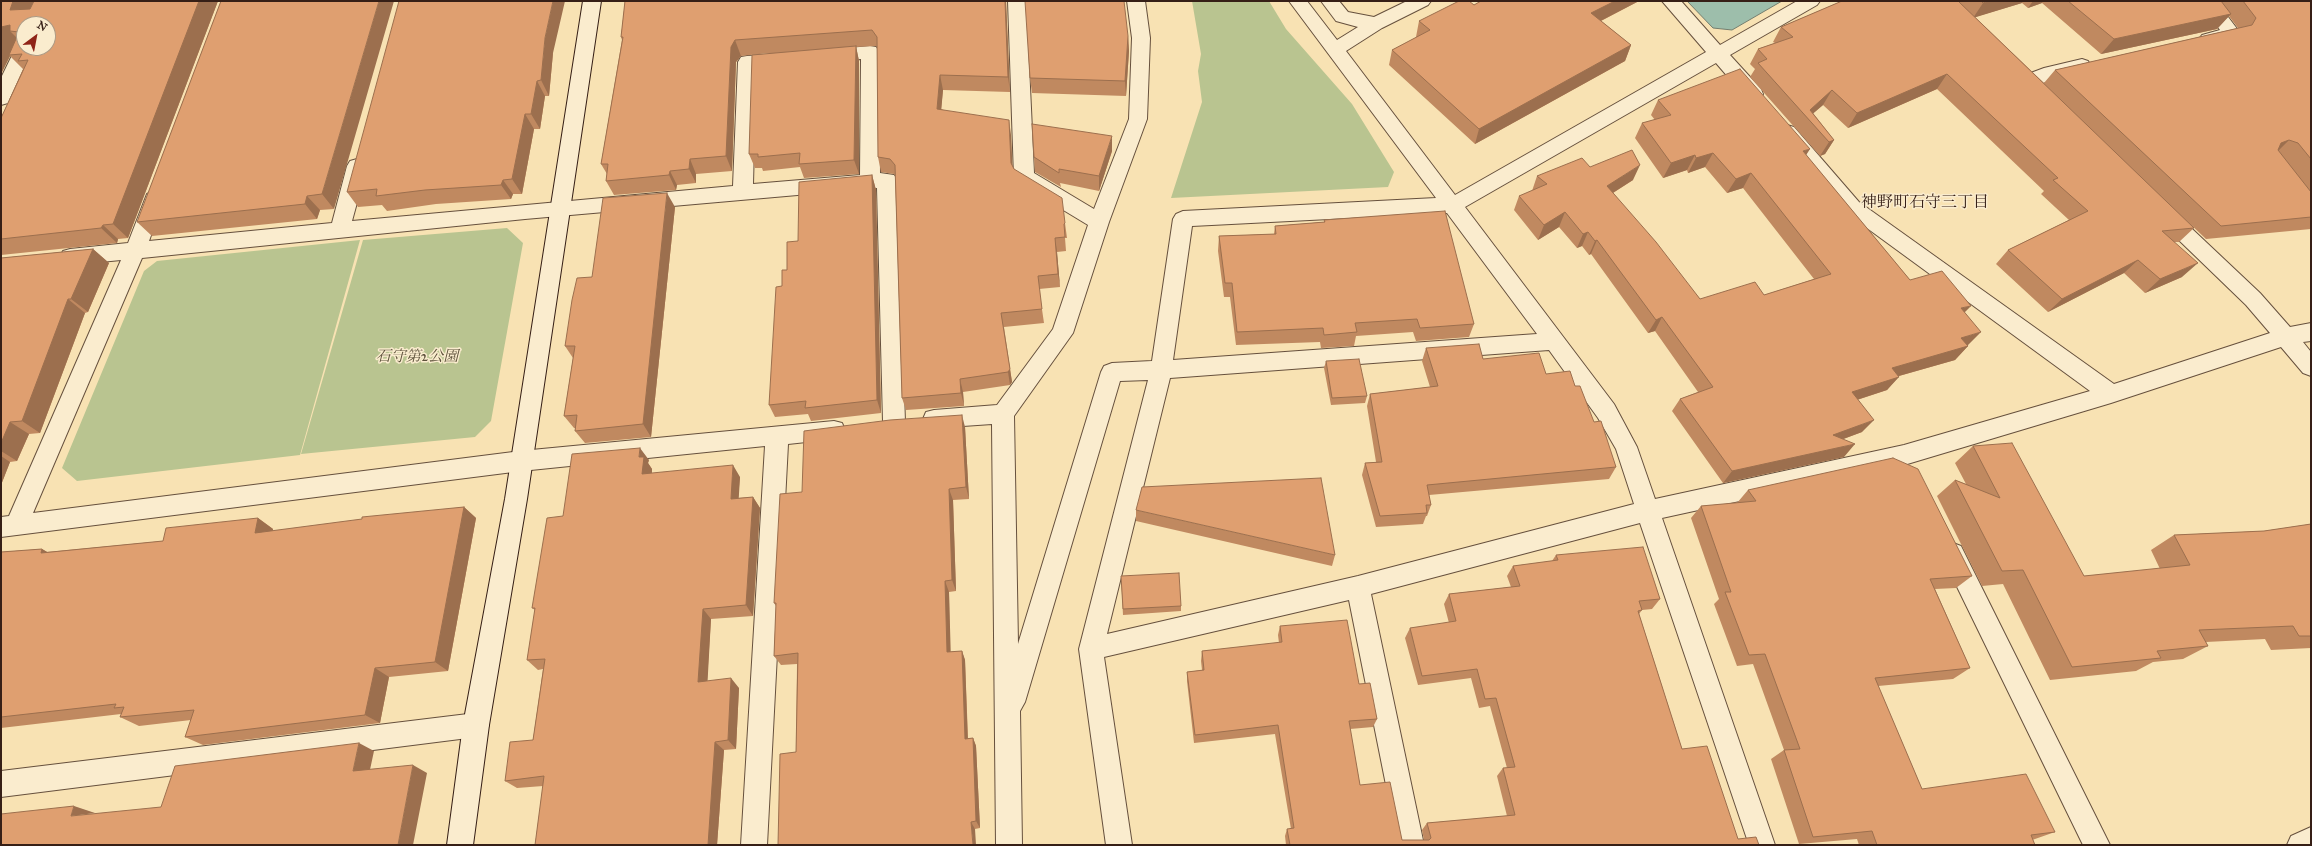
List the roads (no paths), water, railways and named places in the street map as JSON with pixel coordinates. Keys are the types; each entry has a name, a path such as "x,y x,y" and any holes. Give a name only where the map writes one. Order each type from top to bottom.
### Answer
{"street":[{"path":"460,845 476,725 521,461 592,1"},
{"path":"1016,1 1024,177 1099,222"},
{"path":"1010,845 1003,414 1062,333 1099,222 1138,119 1141,38 1136,1"},
{"path":"1298,1 1555,341 1606,411 1626,447 1646,511 1762,845"},
{"path":"1330,1 1342,17 1376,24"},
{"path":"1335,49 1376,24 1422,1"},
{"path":"1671,1 1852,206 2111,394"},
{"path":"1119,845 1091,649 1161,370 1183,219 1453,205 1811,1"},
{"path":"2194,42 2232,34 2207,1"},
{"path":"743,193 747,62 870,52 870,181"},
{"path":"1,98 20,56"},
{"path":"2044,98 2021,76 2050,73 2102,61"},
{"path":"340,230 363,146"},
{"path":"48,259 561,209 887,180 894,422"},
{"path":"9,526 135,251 160,185"},
{"path":"2151,201 2253,299 2311,367"},
{"path":"1091,649 1358,587 1646,511 1904,455 2111,394 2285,337 2311,332"},
{"path":"1007,723 1112,372 1161,370 1555,341"},
{"path":"9,526 521,461 777,436 894,422 1003,414"},
{"path":"754,845 777,436"},
{"path":"1904,455 1914,476"},
{"path":"1943,533 2097,845"},
{"path":"1358,587 1411,845"},
{"path":"1,784 476,725"},
{"path":"2300,845 2311,840"}],"district":[{"name":"神野町石守三丁目","path":"1925,203"}],"park label":[{"name":"石守第2公園","path":"417,357"}]}
